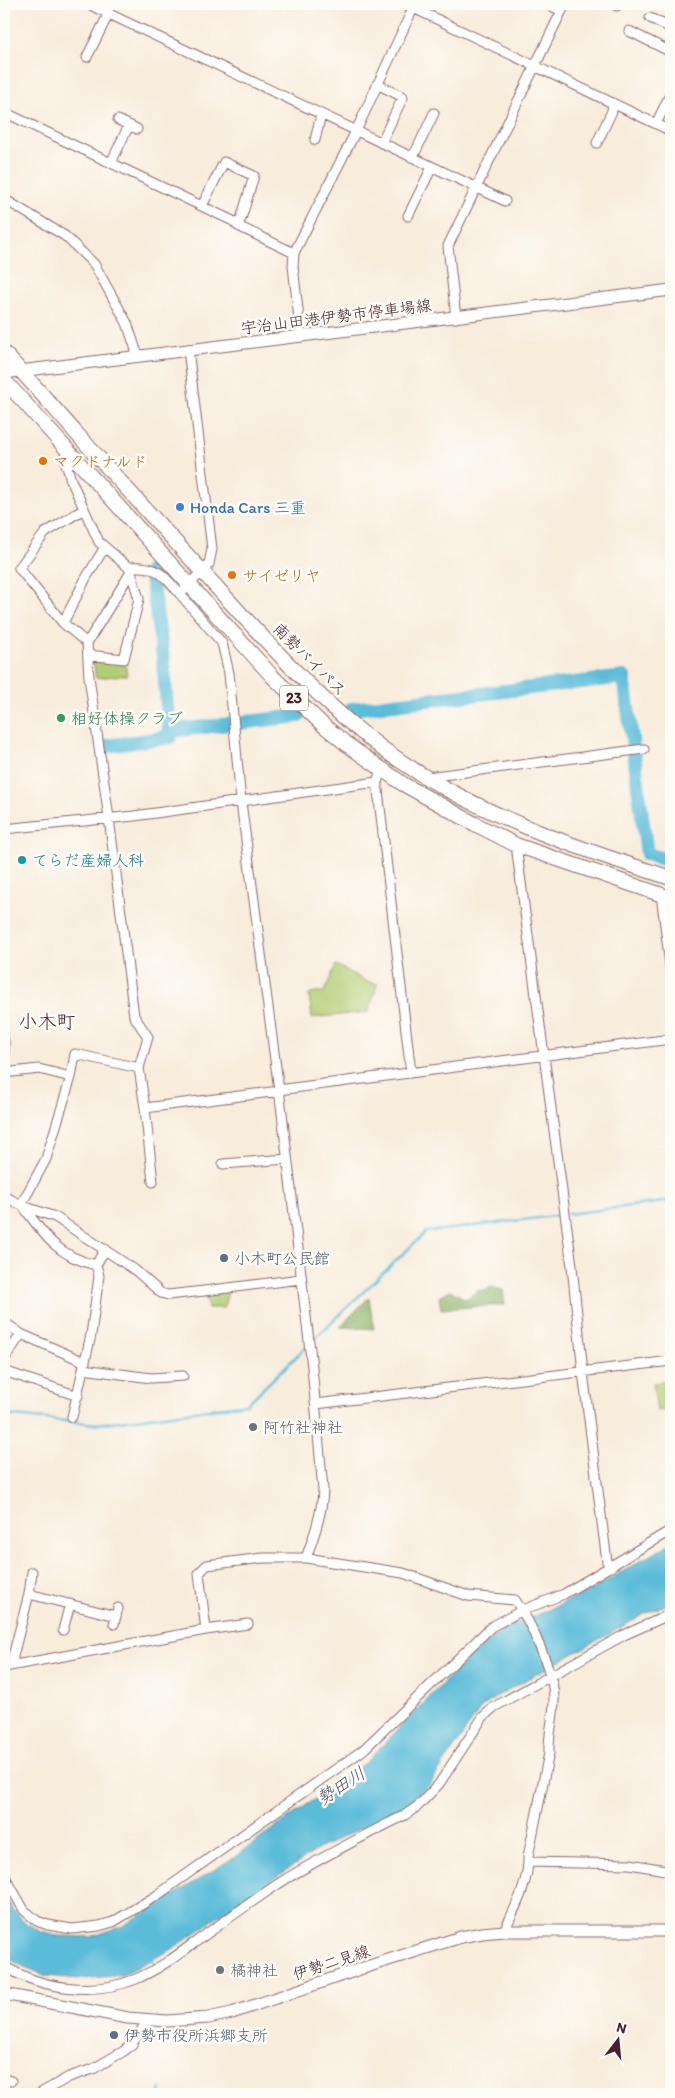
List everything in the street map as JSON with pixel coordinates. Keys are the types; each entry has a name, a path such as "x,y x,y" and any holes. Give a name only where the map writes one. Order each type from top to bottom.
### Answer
{"highway":[{"name":"南勢バイパス","path":"4,353 202,572 321,697 384,750 471,803 512,823 579,849 671,878"},
{"name":"23","path":"4,380 185,589 227,628 301,705 379,776 516,845 666,896"}],"main road":[{"name":"宇治山田港伊勢市停車場線","path":"4,373 671,290"},
{"name":"伊勢二見線","path":"4,1994 148,2020 187,2021 232,2013 360,1969 461,1937 482,1933 504,1931 671,1931"}],"street":[{"path":"88,4 505,201"},
{"path":"456,318 448,246 563,7 546,4"},
{"path":"301,336 293,266 294,253 356,131 411,5 671,131"},
{"path":"87,57 109,13"},
{"path":"650,18 671,28"},
{"path":"629,31 671,52"},
{"path":"377,84 403,97 381,143"},
{"path":"656,124 671,93"},
{"path":"597,143 612,111 613,103"},
{"path":"4,112 233,221 294,253"},
{"path":"411,157 416,152 434,113"},
{"path":"315,140 321,115"},
{"path":"111,163 133,127 118,120"},
{"path":"202,206 224,162 254,176 241,219 237,224"},
{"path":"408,216 432,167"},
{"path":"4,199 65,236 94,264 127,323 138,356"},
{"path":"185,589 209,564 212,549 188,349"},
{"path":"64,457 71,480 99,542 130,570 139,599 124,659 88,655"},
{"path":"84,509 45,533 18,568 63,623 87,643"},
{"path":"63,623 86,578 105,547"},
{"path":"153,1182 139,1068 148,1037 134,1016 89,677 87,643 130,570 143,566 160,571 185,589 222,643 229,673 241,802 288,1159 316,1404 323,1504 306,1558"},
{"path":"426,777 644,749"},
{"path":"4,829 241,802 379,776 411,1073"},
{"path":"516,845 566,1220 607,1562 611,1567"},
{"path":"666,896 671,973"},
{"path":"145,1108 671,1039"},
{"path":"4,1041 4,1054"},
{"path":"22,1206 46,1159 75,1054 139,1068"},
{"path":"4,1073 39,1069 70,1076"},
{"path":"223,1164 288,1159"},
{"path":"4,1196 22,1206 55,1217 136,1270 161,1293 168,1294 301,1279"},
{"path":"22,1206 44,1237 61,1251 85,1263 96,1265"},
{"path":"72,1417 84,1366 99,1276 96,1265 105,1249"},
{"path":"4,1322 22,1334 84,1366 151,1378 183,1376"},
{"path":"4,1360 22,1334"},
{"path":"316,1404 671,1361"},
{"path":"4,1372 78,1396"},
{"path":"4,1875 24,1910 37,1921 48,1925 72,1928 100,1926 113,1922 164,1890 363,1750 491,1627 564,1594 671,1530"},
{"path":"206,1630 199,1573 202,1569 207,1565 263,1558 306,1558 403,1573 468,1596 515,1600 523,1611 551,1676 554,1701 548,1744 549,1753 528,1862 529,1867 523,1889 504,1931"},
{"path":"8,1666 13,1656 29,1594 32,1572"},
{"path":"29,1594 116,1616"},
{"path":"63,1630 70,1604"},
{"path":"4,1966 36,1980 71,1988 107,1986 140,1977 181,1953 243,1908 312,1862 405,1815 418,1806 439,1784 488,1712 506,1699 624,1635 671,1614"},
{"path":"8,1666 248,1624"},
{"path":"528,1862 630,1864 671,1871"},
{"path":"39,2094 69,2077 93,2069 124,2051 132,2044 148,2020"}],"green space":[{"path":"93,659 125,663 127,675 96,678"},
{"path":"336,965 368,982 378,984 368,1012 312,1018 309,994 324,992"},
{"path":"491,1287 503,1290 505,1305 441,1309 439,1297 450,1290 466,1299 479,1290 485,1291"},
{"path":"228,1291 224,1308 208,1308 204,1294"},
{"path":"369,1297 374,1329 340,1327"},
{"path":"671,1380 671,1409 657,1411 653,1383"}],"water":[{"name":"勢田川","path":"671,1543 671,1603 650,1611 497,1696 480,1709 430,1784 404,1807 320,1848 174,1948 122,1975 80,1979 47,1976 20,1965 4,1955 4,1894 14,1911 26,1923 41,1932 57,1936 91,1937 123,1926 235,1857 366,1762 475,1651 505,1629 588,1592"}],"waterway":[{"path":"150,571 163,657 169,731"},
{"path":"351,709 624,677 647,854 671,861"},
{"path":"106,746 170,737 169,731 299,716"},
{"path":"568,1214 671,1201"},
{"path":"311,1342 426,1232 562,1215"},
{"path":"4,1415 97,1424 247,1404 307,1346"},
{"path":"151,1956 154,1964"},
{"path":"160,2094 161,2089"}],"place":[{"name":"マクドナルド","path":"43,461"},
{"name":"Honda Cars 三重","path":"180,507"},
{"name":"サイゼリヤ","path":"232,575"},
{"name":"相好体操クラブ","path":"61,718"},
{"name":"てらだ産婦人科","path":"22,860"},
{"name":"小木町公民館","path":"224,1258"},
{"name":"阿竹社神社","path":"253,1427"},
{"name":"橘神社","path":"220,1970"},
{"name":"伊勢市役所浜郷支所","path":"114,2035"}],"district":[{"name":"小木町","path":"47,1021"}]}
